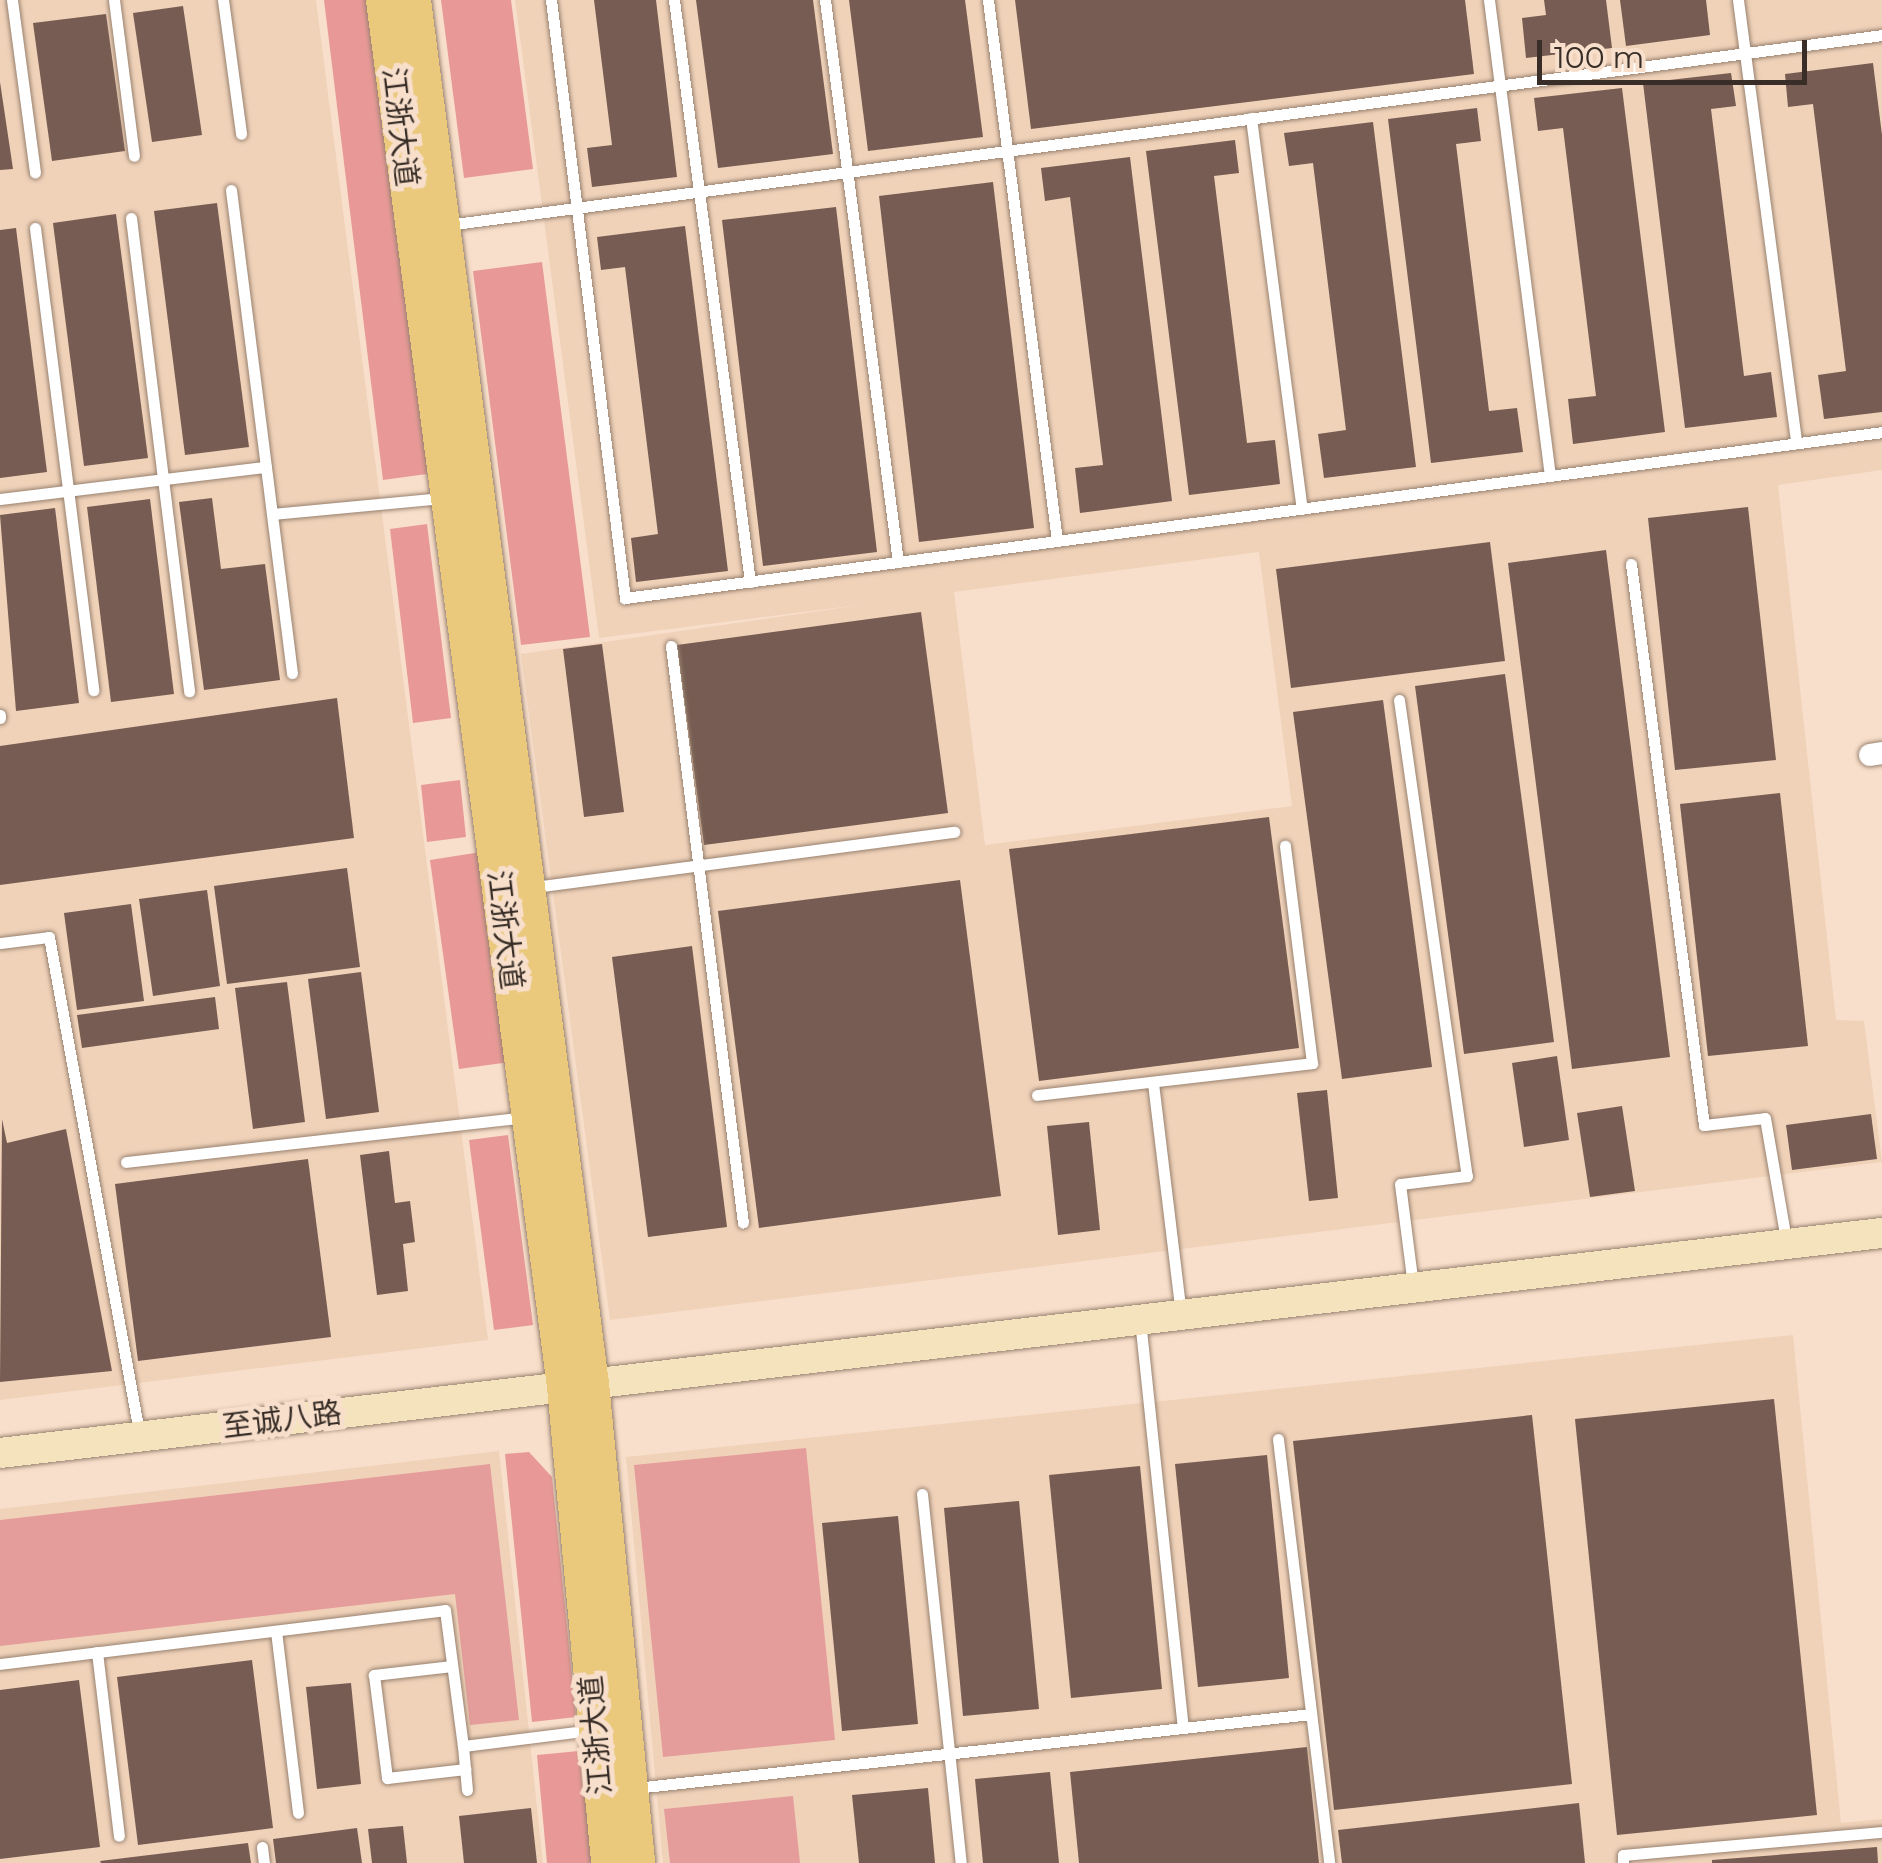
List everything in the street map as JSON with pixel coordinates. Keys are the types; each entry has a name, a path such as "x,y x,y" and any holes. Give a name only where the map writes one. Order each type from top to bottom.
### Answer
{"main road":[{"name":"江浙大道","path":"383,0 428,227 578,1385 615,1790 608,1863"},
{"name":"江浙大道","path":"413,0 448,497 514,890 529,1116 578,1385 595,1730 636,1863"},
{"name":"至诚八路","path":"0,1454 1882,1233"}],"lane":[{"path":"12,0 35,172"},
{"path":"114,0 134,156"},
{"path":"223,0 241,134"},
{"path":"551,0 626,598 1882,432"},
{"path":"674,0 750,582"},
{"path":"825,0 898,562"},
{"path":"988,0 1057,541"},
{"path":"1490,0 1550,476"},
{"path":"1738,0 1796,443"},
{"path":"428,227 1882,35"},
{"path":"1251,118 1302,509"},
{"path":"232,190 292,673"},
{"path":"131,218 190,691"},
{"path":"35,228 93,690"},
{"path":"0,499 266,468"},
{"path":"272,514 448,497"},
{"path":"1631,564 1704,1126 1765,1118 1786,1244"},
{"path":"671,646 743,1223"},
{"path":"1400,700 1468,1176 1400,1184 1414,1288"},
{"path":"514,890 954,832"},
{"path":"1038,1096 1312,1062 1285,846"},
{"path":"0,943 48,937 140,1436"},
{"path":"1153,1083 1181,1314"},
{"path":"126,1162 529,1116"},
{"path":"1140,1320 1183,1728"},
{"path":"1278,1438 1329,1863"},
{"path":"922,1494 960,1863"},
{"path":"0,1664 445,1610 468,1790"},
{"path":"276,1631 298,1813"},
{"path":"98,1652 120,1836"},
{"path":"452,1666 374,1675 384,1761 387,1778 465,1768"},
{"path":"615,1790 1311,1714"},
{"path":"462,1746 595,1730"},
{"path":"1624,1863 1623,1855 1882,1832"},
{"path":"262,1847 264,1863"}],"shaded area":[{"path":"0,0 316,0 488,1340 0,1400"},
{"path":"324,0 376,0 434,473 383,480"},
{"path":"441,0 511,0 533,169 464,178"},
{"path":"515,0 1882,0 1882,470 1778,485 1836,1020 1864,1021 1882,1162 610,1320 521,654 867,604 599,638","holes":["1259,552 1292,806 985,845 954,592"]},
{"path":"542,262 590,637 521,645 473,271"},
{"path":"427,524 451,718 413,723 390,529"},
{"path":"460,780 466,837 427,842 421,785"},
{"path":"481,852 510,1062 459,1069 430,860"},
{"path":"508,1135 533,1325 494,1330 469,1140"},
{"path":"1793,1335 1841,1823 1882,1819 1882,1863 663,1863 626,1457"},
{"path":"806,1448 835,1740 663,1757 634,1465"},
{"path":"499,1451 543,1863 0,1863 0,1509"},
{"path":"529,1452 552,1477 576,1717 532,1722 505,1454"},
{"path":"490,1464 519,1720 470,1725 455,1594 0,1646 0,1520"},
{"path":"589,1750 600,1863 547,1863 537,1755"},
{"path":"793,1796 800,1863 670,1863 664,1809"}],"building":[{"path":"594,0 656,0 677,177 592,187 587,148 612,145"},
{"path":"696,0 813,0 833,154 718,168"},
{"path":"849,0 965,0 983,137 868,151"},
{"path":"1015,0 1465,0 1474,74 1031,129"},
{"path":"1544,0 1606,0 1612,48 1526,58 1522,18 1546,15"},
{"path":"1620,0 1706,0 1710,35 1626,46"},
{"path":"183,6 202,135 152,142 133,13"},
{"path":"106,14 125,151 52,161 33,23"},
{"path":"1873,63 1882,135 1882,412 1824,419 1818,375 1846,371 1813,104 1788,107 1785,74"},
{"path":"1731,73 1736,106 1711,109 1744,376 1771,372 1777,417 1685,428 1643,83"},
{"path":"0,82 13,169 0,170"},
{"path":"1622,88 1665,432 1573,444 1568,399 1596,396 1563,128 1538,131 1534,98"},
{"path":"1477,108 1481,141 1456,144 1489,411 1517,408 1523,452 1431,463 1388,119"},
{"path":"1373,122 1416,467 1324,478 1318,434 1346,430 1313,163 1289,166 1284,133"},
{"path":"1235,140 1239,173 1214,176 1247,443 1275,440 1280,484 1189,495 1146,151"},
{"path":"1130,157 1172,501 1080,513 1075,468 1103,465 1070,197 1045,201 1041,168"},
{"path":"993,182 1034,528 919,542 879,196"},
{"path":"217,203 249,447 185,455 154,211"},
{"path":"836,207 877,552 763,566 722,220"},
{"path":"116,214 148,458 84,466 53,223"},
{"path":"685,226 728,571 636,582 631,538 658,534 625,267 601,270 597,237"},
{"path":"16,228 47,472 0,478 0,230"},
{"path":"212,498 221,569 265,564 280,680 204,690 179,502"},
{"path":"150,499 174,694 111,702 87,507"},
{"path":"1748,507 1776,760 1675,770 1648,518"},
{"path":"55,508 79,703 16,711 0,515"},
{"path":"1490,542 1505,661 1291,688 1276,569"},
{"path":"1606,550 1670,1057 1572,1069 1508,563"},
{"path":"921,612 948,813 704,845 677,645"},
{"path":"602,644 624,812 584,817 563,649"},
{"path":"1505,674 1554,1042 1464,1054 1415,686"},
{"path":"337,698 354,838 0,885 0,746"},
{"path":"1383,700 1432,1067 1342,1079 1293,712"},
{"path":"1780,793 1808,1046 1708,1056 1680,804"},
{"path":"1269,817 1299,1048 1039,1081 1009,849"},
{"path":"347,868 360,967 227,984 214,886"},
{"path":"960,880 1001,1196 759,1228 718,911"},
{"path":"207,890 220,986 153,996 139,899"},
{"path":"131,904 144,1001 77,1010 64,913"},
{"path":"692,946 727,1227 648,1237 612,957"},
{"path":"361,972 379,1112 326,1119 308,979"},
{"path":"287,982 305,1122 253,1129 235,988"},
{"path":"215,997 219,1029 82,1048 77,1015"},
{"path":"1557,1056 1569,1140 1524,1147 1512,1063"},
{"path":"1327,1090 1338,1198 1309,1201 1297,1093"},
{"path":"1622,1106 1635,1191 1590,1197 1577,1113"},
{"path":"1871,1114 1877,1159 1792,1170 1786,1125"},
{"path":"2,1119 7,1143 66,1129 112,1371 0,1382"},
{"path":"1089,1122 1100,1230 1058,1235 1047,1126"},
{"path":"389,1151 395,1203 410,1201 415,1242 403,1244 408,1291 377,1295 360,1155"},
{"path":"308,1159 331,1337 138,1361 115,1184"},
{"path":"1774,1399 1817,1815 1617,1835 1575,1419"},
{"path":"1532,1415 1572,1784 1334,1810 1293,1441"},
{"path":"1267,1455 1289,1678 1198,1687 1175,1464"},
{"path":"1140,1466 1162,1689 1071,1698 1049,1475"},
{"path":"1019,1501 1039,1709 963,1716 944,1508"},
{"path":"898,1516 918,1724 842,1731 822,1523"},
{"path":"252,1660 273,1828 138,1845 117,1677"},
{"path":"79,1680 100,1847 0,1859 0,1690"},
{"path":"351,1683 361,1784 317,1789 306,1687"},
{"path":"1307,1747 1319,1863 1079,1863 1070,1772"},
{"path":"1050,1772 1059,1863 983,1863 975,1779"},
{"path":"928,1788 935,1863 859,1863 852,1795"},
{"path":"1579,1803 1585,1863 1342,1863 1338,1830"},
{"path":"531,1808 537,1863 464,1863 459,1816"},
{"path":"403,1826 407,1863 372,1863 368,1829"},
{"path":"357,1828 362,1863 276,1863 273,1839"},
{"path":"248,1843 251,1863 100,1861"},
{"path":"1877,1847 1878,1863 1712,1863 1712,1860"}]}
